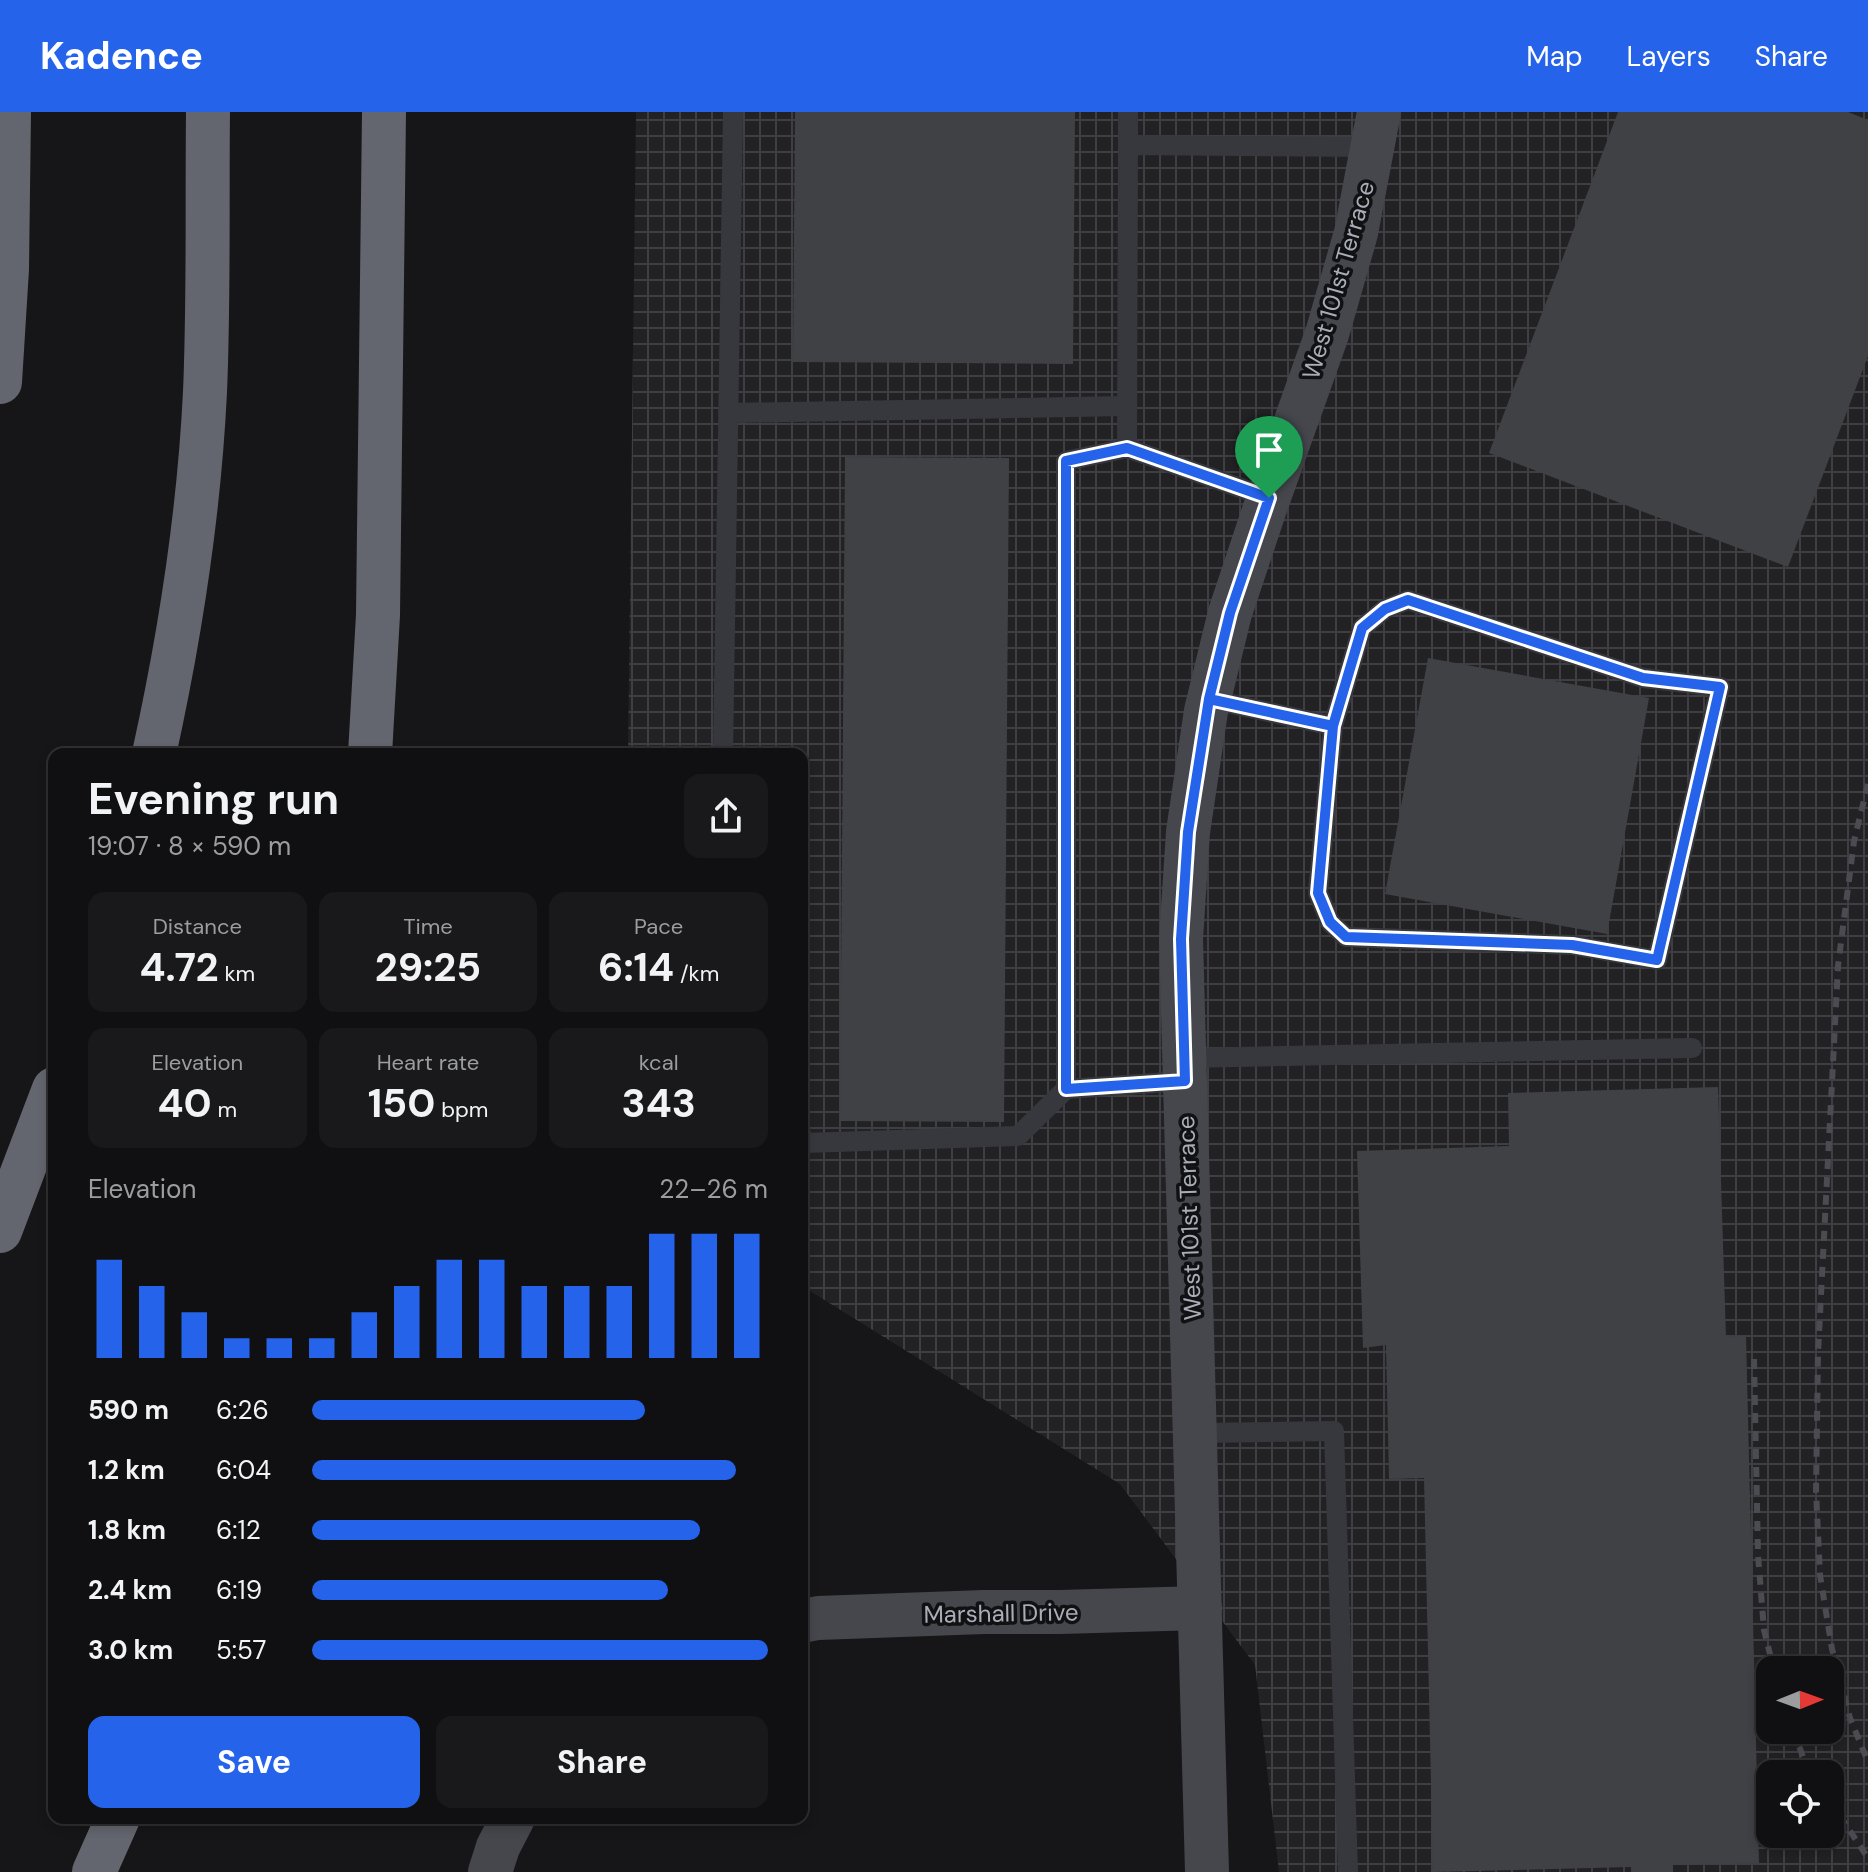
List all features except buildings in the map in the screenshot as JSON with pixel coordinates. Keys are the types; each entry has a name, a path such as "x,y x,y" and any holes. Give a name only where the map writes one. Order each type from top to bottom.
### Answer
{"highway":[{"path":"0,382 7,269 9,112"},
{"path":"155,748 182,608 196,506 205,393 208,112"},
{"path":"370,748 378,615 384,112"},
{"path":"0,1231 48,1105"},
{"path":"94,1872 115,1824"}],"main road":[{"name":"West 101st Terrace","path":"1207,1872 1181,939 1188,832 1209,699 1230,613 1327,334 1356,233 1376,130"},
{"name":"Marshall Drive","path":"808,1620 984,1612 1200,1608"},
{"path":"490,1872 510,1824"}],"lane":[{"path":"723,748 733,112"},
{"path":"1127,448 1128,112"},
{"path":"1128,145 1376,130"},
{"path":"728,413 1127,406"},
{"path":"1066,1089 1066,461 1127,448 1269,498"},
{"path":"1408,600 1643,678 1720,687 1657,960 1572,945 1346,937 1330,922 1318,893 1333,726 1362,628 1385,609 1408,600"},
{"path":"1209,699 1333,726"},
{"path":"808,1143 1018,1136 1066,1089 1185,1069 1692,1048"},
{"path":"1195,1433 1334,1431 1348,1872"}],"shaded area":[{"path":"636,112 1868,112 1868,1872 1279,1872 1255,1665 1120,1484 808,1290 808,748 628,748"}],"railway":[{"path":"1868,784 1854,841 1838,966 1818,1353 1816,1491 1820,1575 1832,1649 1850,1718 1868,1762"},
{"path":"1754,1359 1758,1555 1764,1630 1770,1656"},
{"path":"1798,1744 1804,1760"},
{"path":"1844,1822 1868,1858"}],"route":[{"path":"1269,498 1127,448 1066,461 1066,1089 1185,1081 1181,939 1188,832 1209,699 1333,726 1318,893 1330,922 1346,937 1572,945 1657,960 1720,687 1643,678 1408,600 1385,609 1362,628 1333,726 1271,712 1209,699 1230,613 1269,498"}]}
